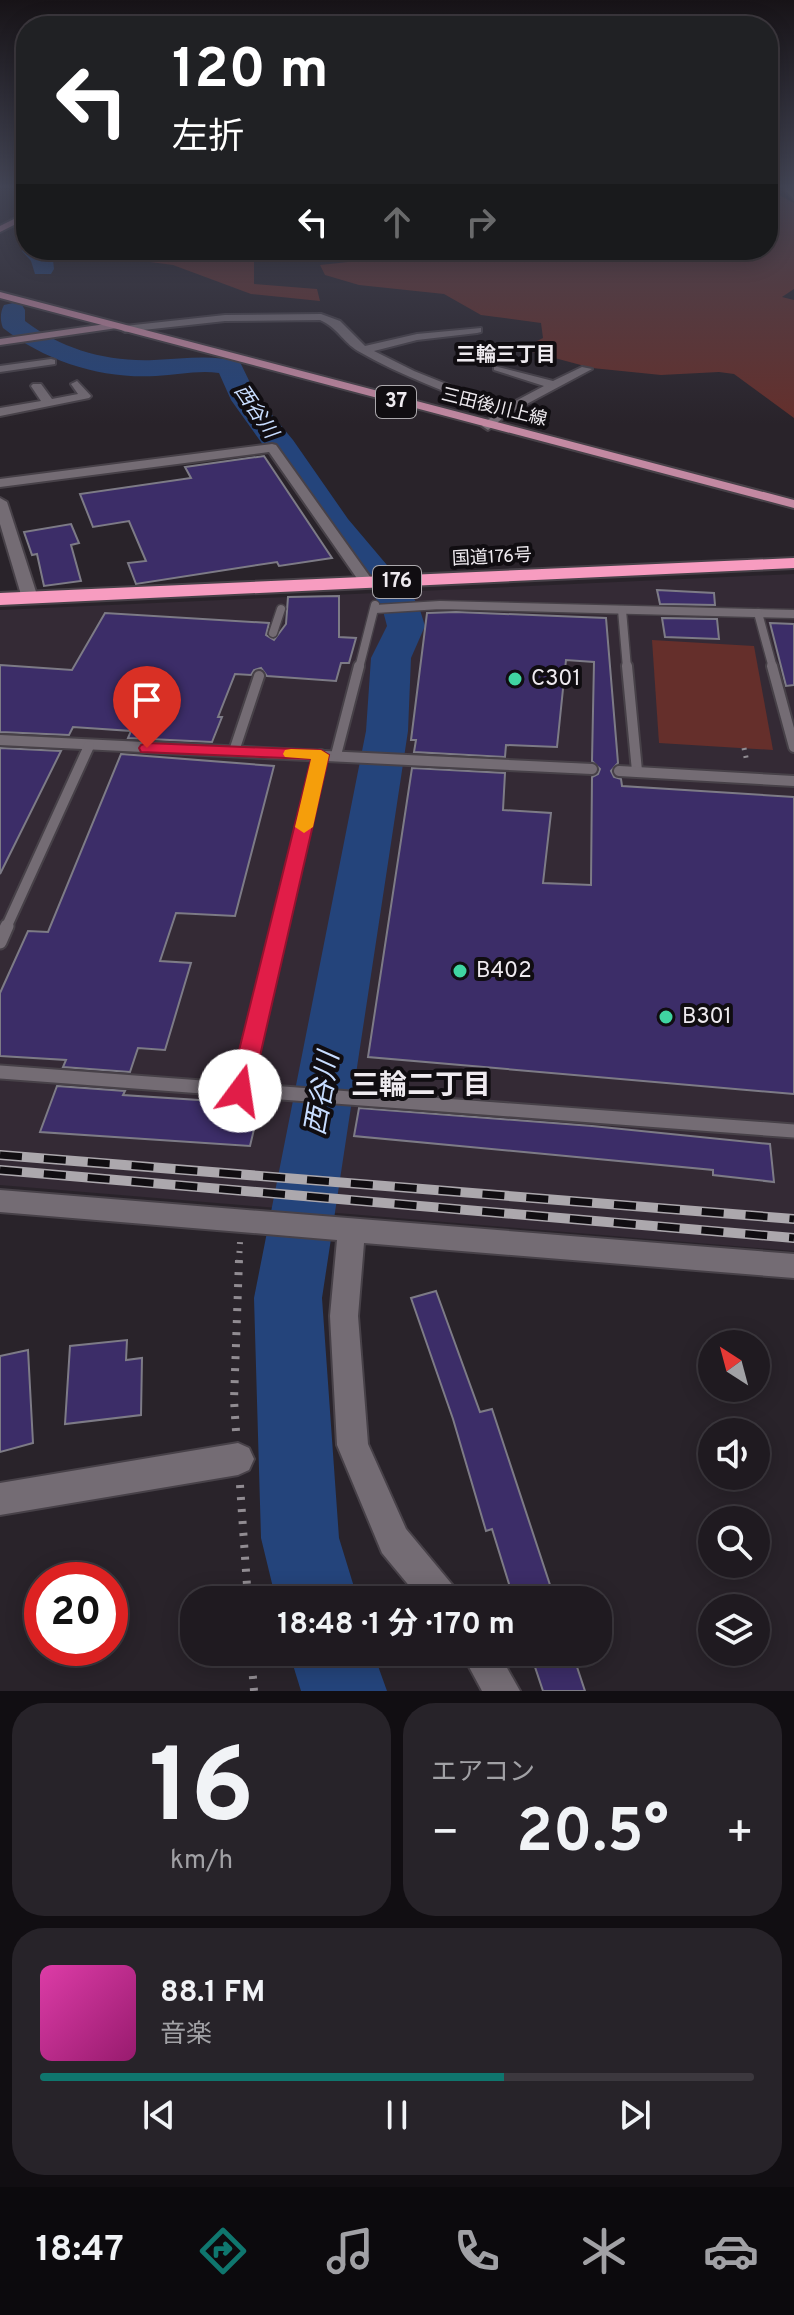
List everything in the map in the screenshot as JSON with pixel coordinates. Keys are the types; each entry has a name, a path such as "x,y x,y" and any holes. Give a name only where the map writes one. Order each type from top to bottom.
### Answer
{"highway":[{"name":"国道176号","path":"0,599 794,563"}],"main road":[{"name":"三田後川上線","path":"0,295 488,426 679,472 794,504"}],"street":[{"path":"0,342 225,318 321,317 336,323 364,350 410,373 504,411"},
{"path":"364,350 417,337 477,330"},
{"path":"0,369 51,362"},
{"path":"498,368 554,385"},
{"path":"488,426 504,411 586,369"},
{"path":"0,412 85,396 77,384"},
{"path":"37,386 49,403"},
{"path":"0,483 272,448 368,584"},
{"path":"0,502 30,598"},
{"path":"0,1201 794,1266"},
{"path":"352,1228 344,1316 353,1445 394,1541 431,1586"},
{"path":"0,1499 238,1459"},
{"path":"487,1666 502,1691"}],"lane":[{"path":"336,755 376,605 386,608 794,614"},
{"path":"273,633 281,609"},
{"path":"622,610 637,771"},
{"path":"758,613 794,747"},
{"path":"234,751 259,676"},
{"path":"0,740 592,769"},
{"path":"0,942 89,746"},
{"path":"240,1091 321,755"},
{"path":"619,771 794,781"},
{"path":"0,1072 794,1131"}],"path":[{"path":"240,1221 234,1400 247,1586"},
{"path":"252,1666 254,1691"}],"shaded area":[{"path":"178,267 254,267 254,284 317,289 320,301 251,294"},
{"path":"321,267 794,267 794,289 782,297 794,300 794,418 734,374 661,375 592,368 521,349 543,338 541,323 481,315 444,294 359,285 325,275"},
{"path":"794,574 794,1251 0,1185 0,610"},
{"path":"652,640 754,646 773,750 659,743"}],"building":[{"path":"264,456 332,558 279,566 277,562 136,584 128,563 146,561 129,521 93,527 80,494 191,478 185,467"},
{"path":"71,524 79,543 71,545 81,581 44,586 37,554 32,555 24,532"},
{"path":"657,590 714,593 715,605 660,604"},
{"path":"339,596 339,637 356,638 349,663 341,663 336,681 267,676 261,668 251,675 235,674 212,742 128,738 131,731 73,727 69,735 0,732 0,665 72,670 105,613 269,623 266,635 274,640 286,624 288,597"},
{"path":"427,613 606,618 618,763 611,771 614,777 621,779 622,786 794,797 794,1094 368,1057 412,768 505,773 503,810 551,813 543,883 591,885 592,777 600,769 592,761 594,662 566,660 557,747 506,745 505,757 414,752 416,740 411,740"},
{"path":"662,618 717,619 719,639 665,637"},
{"path":"770,623 794,624 794,685 786,686"},
{"path":"0,748 61,751 0,874"},
{"path":"121,754 274,766 235,916 176,913 160,961 191,963 165,1050 138,1048 130,1072 63,1067 66,1060 0,1056 0,993 28,931 48,932"},
{"path":"57,1086 125,1091 123,1095 260,1104 250,1146 40,1132"},
{"path":"359,1108 770,1144 774,1182 713,1175 713,1170 354,1136"},
{"path":"436,1291 480,1412 492,1409 550,1586 510,1586 492,1529 486,1531 453,1419 411,1298"},
{"path":"127,1340 126,1360 142,1358 141,1415 65,1424 70,1346"},
{"path":"28,1350 33,1443 0,1452 0,1356"},
{"path":"535,1666 577,1666 585,1691 543,1691"}],"waterway":[{"name":"西谷川","path":"13,310 12,323 27,335 80,359 138,369 204,364 231,368 245,400 282,446 336,526 374,571"},
{"name":"西谷川","path":"313,1586 300,1538 288,1298 387,731 391,658 406,626 400,604 392,596"},
{"name":"西谷川","path":"336,1666 344,1691"}],"railway":[{"path":"0,1155 794,1219"},
{"path":"0,1170 794,1238"}],"slow traffic":[{"path":"291,754 321,755 304,827"}],"place":[{"name":"C301","path":"515,679"},
{"name":"B402","path":"460,971"},
{"name":"B301","path":"666,1017"}],"district":[{"name":"三輪三丁目","path":"506,356"},
{"name":"三輪二丁目","path":"421,1087"}],"route":[{"path":"147,748 321,755 240,1091"}]}
